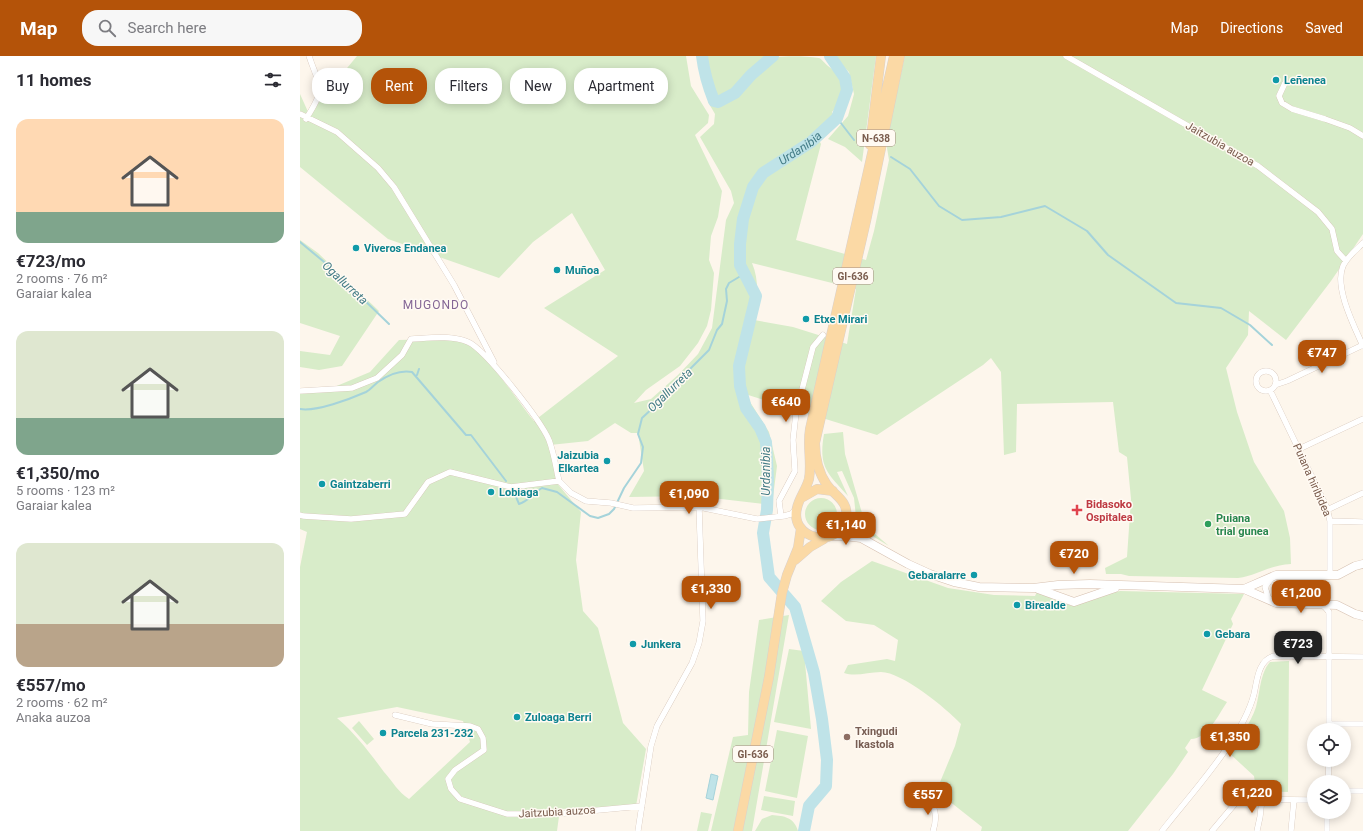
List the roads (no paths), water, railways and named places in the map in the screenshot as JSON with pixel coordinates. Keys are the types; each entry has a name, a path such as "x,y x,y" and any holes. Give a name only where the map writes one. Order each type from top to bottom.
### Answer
{"main road":[{"name":"GI-636","path":"738,831 769,677 785,581 792,565 800,539 800,526 797,509 809,477 810,431 859,219 881,56"},
{"name":"N-638","path":"859,219 894,56"},
{"name":"GI-636","path":"792,565 803,552 842,527 846,513 843,501 832,491 818,468 815,454 817,432 866,221 900,56"},
{"path":"803,496 817,489 832,491"},
{"path":"800,526 811,536 828,537"}],"street":[{"path":"306,119 319,98 320,82 309,56"},
{"name":"Jaitzubia auzoa","path":"1066,56 1258,166 1318,212 1332,229 1337,251 1346,262"},
{"path":"1285,83 1279,96 1282,103 1292,109 1350,128 1363,136"},
{"path":"300,114 306,119 337,132 378,168 394,187 454,286 497,369"},
{"path":"1275,385 1276,378 1272,373 1265,371 1259,374 1256,380 1258,386 1263,390 1270,390 1275,385 1287,381 1363,345 1341,288 1341,274 1346,262 1363,243"},
{"path":"780,517 779,501 795,471 793,440 796,413 813,347 823,335"},
{"path":"300,392 352,388 377,378 402,355 411,339 449,338 462,340 480,349 542,427 553,453 559,481 570,493 580,499 639,508 699,507 757,519 780,517 792,518 800,526"},
{"name":"Puiana hiribidea","path":"1270,390 1327,510 1330,521 1330,575"},
{"path":"1299,449 1363,419"},
{"path":"300,514 303,516 351,519 405,514 428,482 450,472 511,487 559,481"},
{"path":"1327,510 1363,493"},
{"path":"638,831 650,746 657,726 692,663 699,643 703,621 699,507"},
{"path":"780,517 791,514 797,509"},
{"path":"846,513 861,538"},
{"path":"1330,521 1363,522"},
{"path":"828,537 844,536 861,538 908,564 954,582 979,587 1033,588 1058,585 1090,584 1124,587 1244,589 1269,600 1285,604 1337,605 1355,614 1363,616"},
{"path":"1244,589 1269,577 1280,575 1340,575 1355,566 1363,564"},
{"path":"1269,600 1265,585 1280,575"},
{"path":"1080,601 1088,594 1090,584"},
{"path":"1058,585 1065,600"},
{"path":"1033,588 1074,602 1101,592 1124,587"},
{"path":"1322,604 1327,607 1329,612 1329,723"},
{"path":"1329,612 1332,607 1337,605"},
{"path":"1162,831 1227,749 1252,701 1264,662 1274,656 1363,657"},
{"name":"Jaitzubia auzoa","path":"395,715 432,724 470,726 478,729 483,738 484,750 454,770 448,779 451,789 460,800 507,814 556,814 642,806"},
{"path":"1351,725 1363,724"},
{"path":"1351,791 1363,791"},
{"path":"1212,831 1236,800 1241,798 1307,800"},
{"path":"1257,831 1262,799"},
{"path":"1291,831 1294,800"},
{"path":"931,801 936,812 937,819 933,831"},
{"path":"1327,819 1327,831"}],"water":[{"path":"711,774 718,776 713,800 706,798"}],"waterway":[{"path":"702,56 710,90 714,101 718,102 735,93 751,75 773,56"},
{"name":"Urdanibia","path":"804,831 809,806 826,786 827,760 814,673 795,607 769,577 763,533 767,510 768,479 766,442 760,428 746,408 740,386 739,366 756,296 740,265 740,244 743,219 753,187 763,173 811,142 837,118 847,90 845,78 830,56"},
{"path":"837,118 854,140"},
{"path":"891,157 910,169 939,206 962,220 1001,217 1045,206 1087,231 1108,255 1176,303 1221,308 1250,325 1272,345"},
{"name":"Ogallurreta","path":"300,242 329,266 389,324"},
{"name":"Ogallurreta","path":"514,492 519,504 526,501 542,488 557,492 590,516 598,518 609,514 614,509 624,488 641,463 643,447 638,434 642,418 683,380 690,369 709,350 717,330 722,324 727,301 726,289 729,283 744,274"},
{"name":"Ogallurreta","path":"417,375 419,369"},
{"name":"Ogallurreta","path":"300,409 315,409 324,407 366,392 378,382 390,375 399,372 412,372 466,435 471,435 506,481"}],"place":[{"name":"Leñenea","path":"1276,80"},
{"name":"Viveros Endanea","path":"356,248"},
{"name":"Muñoa","path":"557,270"},
{"name":"Etxe Mirari","path":"806,319"},
{"name":"Jaizubia Elkartea","path":"607,461"},
{"name":"Gaintzaberri","path":"322,484"},
{"name":"Lobiaga","path":"491,492"},
{"name":"Bidasoko Ospitalea","path":"1077,510"},
{"name":"Puiana trial gunea","path":"1208,524"},
{"name":"Gebaralarre","path":"974,575"},
{"name":"Birealde","path":"1017,605"},
{"name":"Gebara","path":"1207,634"},
{"name":"Junkera","path":"633,644"},
{"name":"Zuloaga Berri","path":"517,717"},
{"name":"Parcela 231-232","path":"383,733"},
{"name":"Txingudi Ikastola","path":"847,737"}],"district":[{"name":"MUGONDO","path":"436,305"}]}
